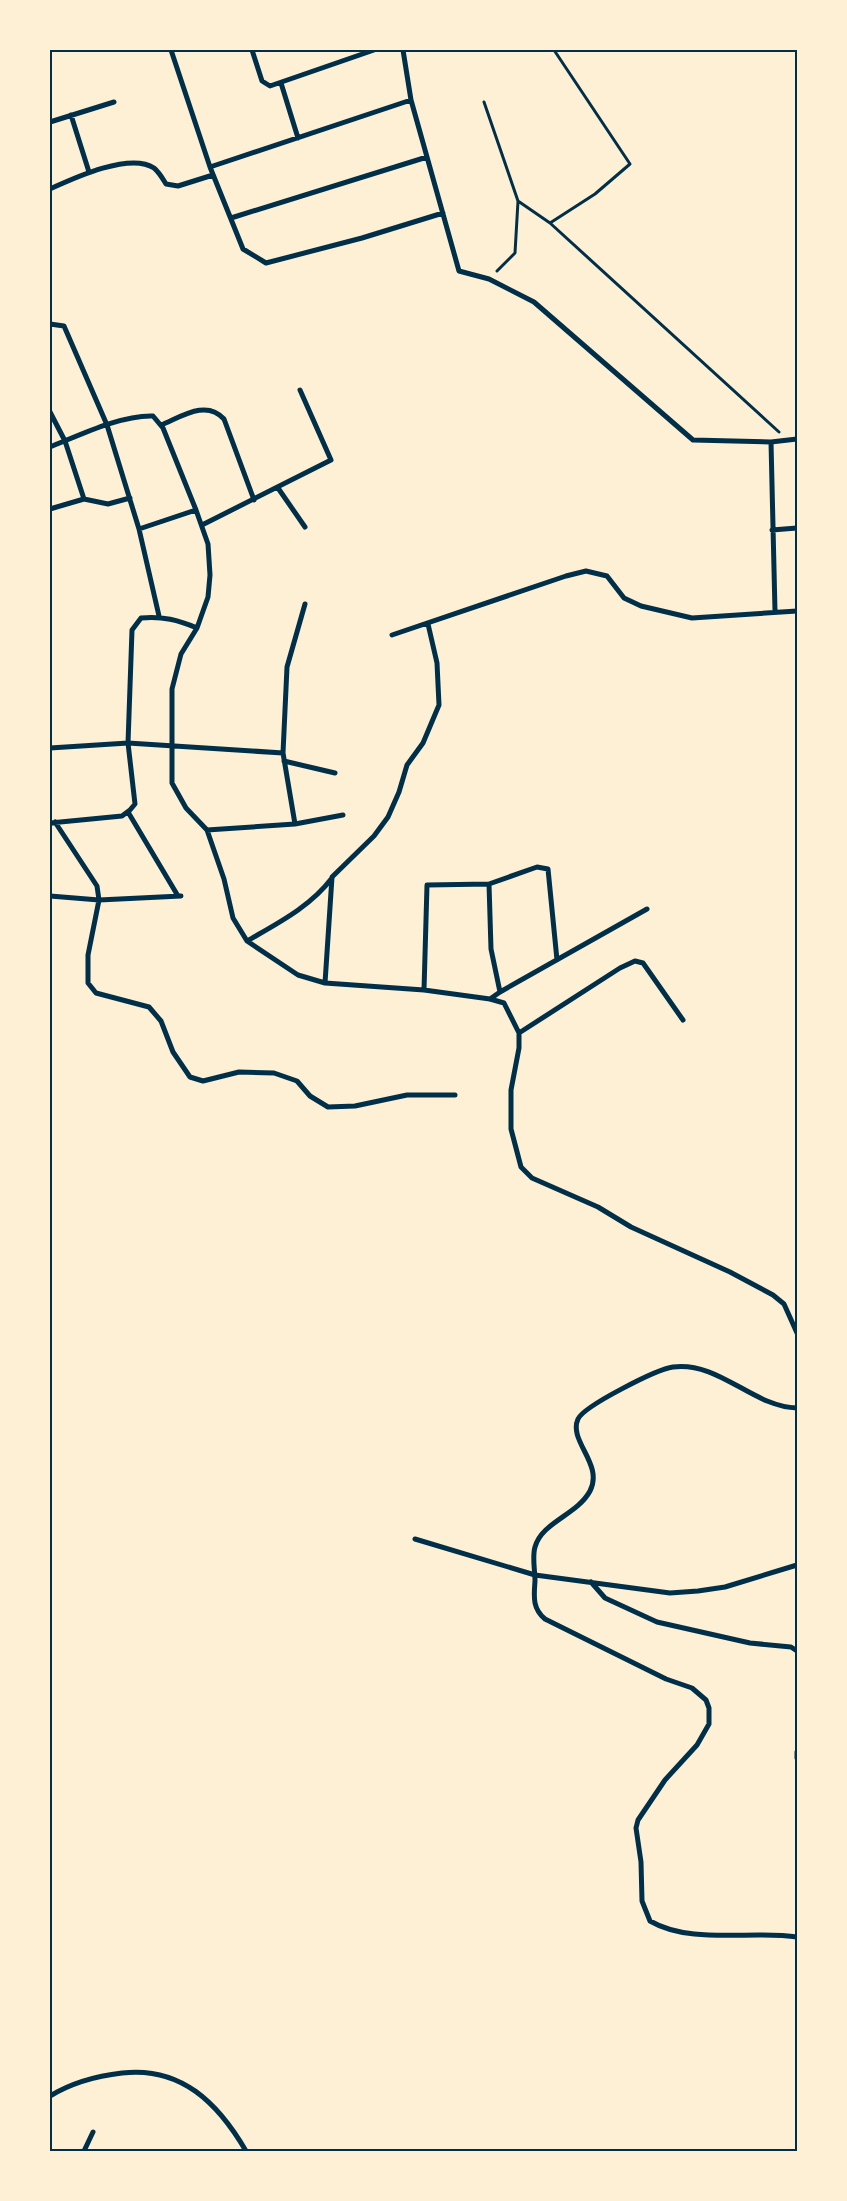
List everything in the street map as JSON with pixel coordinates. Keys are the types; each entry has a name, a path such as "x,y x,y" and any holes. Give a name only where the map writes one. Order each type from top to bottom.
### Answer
{"street":[{"path":"171,50 210,167 243,249 266,263 362,238 443,213"},
{"path":"252,50 262,81 270,86 374,50"},
{"path":"403,50 411,100 459,271 489,279 534,302 693,440 771,442 797,439"},
{"path":"281,83 298,138"},
{"path":"210,167 411,100"},
{"path":"50,122 114,102"},
{"path":"71,115 89,172"},
{"path":"231,218 427,156"},
{"path":"50,189 89,172 137,162 155,169 166,184 178,186 213,175"},
{"path":"50,324 64,326 107,425 130,498 159,616"},
{"path":"202,525 331,460 300,390"},
{"path":"161,425 201,408 218,412 224,419 254,500"},
{"path":"50,412 65,441 84,499"},
{"path":"50,447 107,425 145,416 153,416 161,425 202,525 208,544 210,575 208,597 197,628 181,654 172,689 174,746 172,782 186,808 207,830 224,879 233,918 247,941 298,976 325,983 424,990 490,999 504,1004 519,1033 519,1048 511,1090 511,1119 515,1150 521,1167 532,1178 598,1207 631,1227 730,1272 773,1295 784,1304 797,1333"},
{"path":"771,442 775,611"},
{"path":"278,488 305,527"},
{"path":"50,509 84,499 108,504 130,498"},
{"path":"138,529 196,510"},
{"path":"772,530 797,528"},
{"path":"392,635 566,576 586,571 607,576 624,598 641,606 692,618 797,611"},
{"path":"295,824 283,752 288,667 305,604"},
{"path":"197,628 178,619 159,616 141,618 132,630 128,743 135,804 122,816 53,823 97,886 99,900 88,955 88,983 96,993 149,1007 161,1020 173,1052 190,1077 203,1080 239,1072 274,1073 297,1081 310,1096 328,1107 355,1106 407,1096 455,1095"},
{"path":"247,941 286,919 320,894 332,877 374,836 388,817 399,792 407,765 423,743 439,705 437,663 428,624"},
{"path":"50,748 128,743 283,752"},
{"path":"284,761 335,773"},
{"path":"50,896 99,900 180,896 128,812"},
{"path":"207,830 295,824 343,815"},
{"path":"424,990 427,885 489,884 537,867 548,869 557,960"},
{"path":"325,983 332,877"},
{"path":"489,884 491,949 500,992"},
{"path":"490,999 647,909"},
{"path":"519,1033 620,968 636,961 643,963 683,1020"},
{"path":"797,1408 784,1407 714,1374 692,1367 672,1367 649,1376 598,1402 582,1414 576,1426 578,1436 592,1468 591,1490 576,1509 548,1528 540,1537 535,1547 534,1605 538,1613 545,1619 666,1679 692,1688 706,1700 709,1708 709,1724 697,1745 665,1780 638,1820 636,1828 641,1862 642,1901 650,1921 672,1930 721,1935 797,1937"},
{"path":"415,1539 535,1575 670,1593 698,1591 760,1578 797,1565"},
{"path":"590,1582 605,1598 657,1622 750,1643 791,1647 797,1651"},
{"path":"797,1752 797,1758"},
{"path":"50,2096 77,2082 107,2074 142,2071 163,2074 184,2082 218,2111 246,2151"},
{"path":"84,2151 93,2132"}],"path":[{"path":"550,223 595,194 630,164 554,50"},
{"path":"484,102 518,201 515,253 489,279"},
{"path":"518,201 550,223 788,440"}]}
